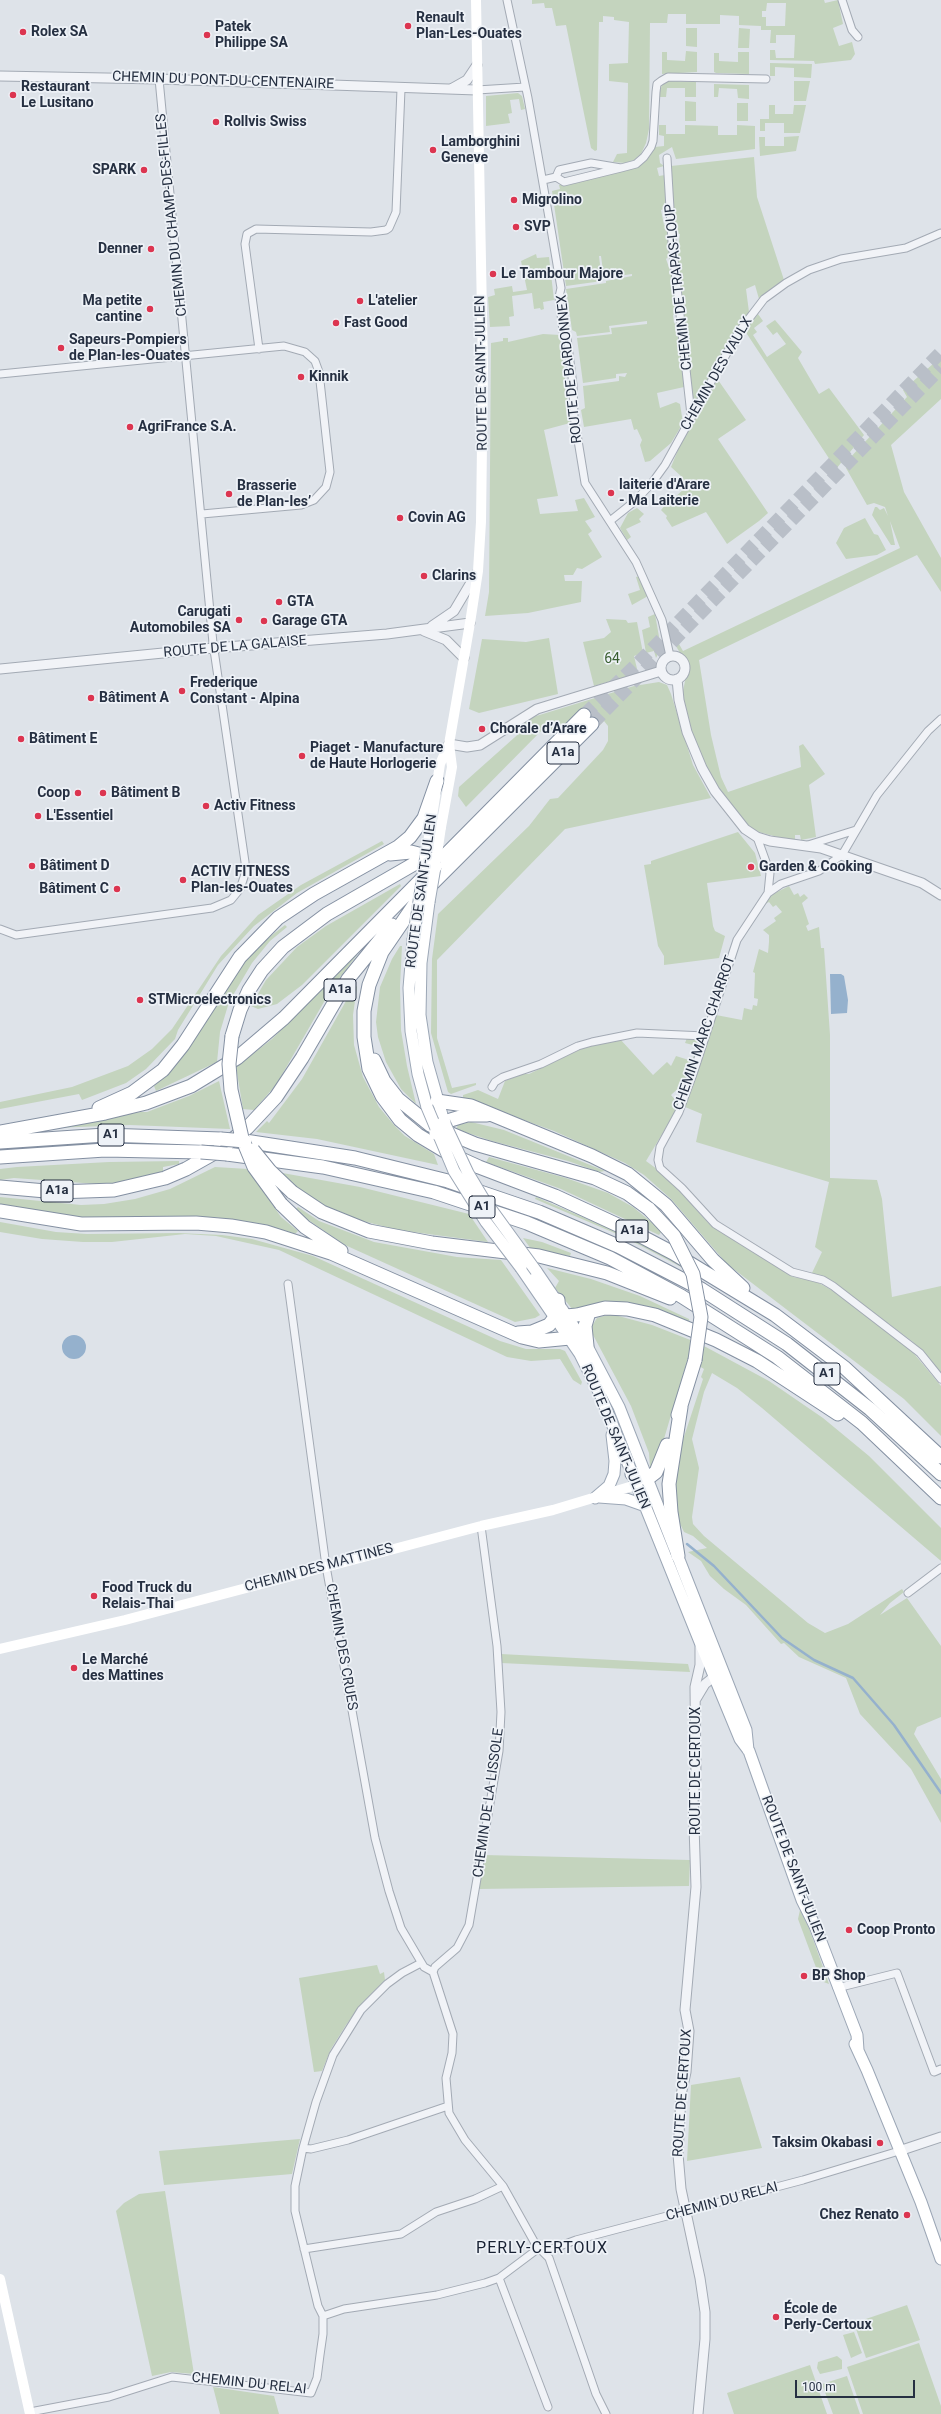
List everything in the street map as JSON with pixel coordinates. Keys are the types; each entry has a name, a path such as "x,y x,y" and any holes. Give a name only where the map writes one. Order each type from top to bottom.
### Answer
{"highway":[{"name":"A1a","path":"0,1132 129,1108 162,1098 191,1086 237,1058 284,1018 474,825 588,720 421,895 356,967 339,992 298,1064 276,1097 247,1128 218,1151 186,1170 165,1178 114,1190 69,1192 0,1187"},
{"path":"57,1121 120,1099 153,1078 177,1053 229,972 263,932 297,906 373,860 398,847 415,832 427,811 437,781"},
{"name":"A1a","path":"474,825 415,865 327,914 283,947 262,970 249,990 240,1010 232,1036 230,1075 237,1118 263,1164 292,1192 327,1215 368,1231 400,1238 532,1255 568,1262 622,1279 717,1318"},
{"path":"373,860 390,854 409,852 421,853 426,856 435,867"},
{"name":"A1a","path":"421,895 378,962 366,996 364,1026 369,1068 377,1088 392,1112 418,1135 448,1153 479,1168 555,1196 635,1233 673,1253 775,1315 845,1368 941,1457"},
{"path":"364,1026 374,1059 387,1085 407,1109 423,1121 475,1144 595,1178 622,1190 649,1209 674,1236 693,1274 700,1317 695,1360 669,1454 669,1502 678,1556"},
{"path":"432,1104 471,1106 592,1156 640,1183 666,1205 723,1270 775,1315"},
{"path":"436,1133 445,1119 473,1114 494,1116"},
{"path":"237,1118 254,1167 281,1204 315,1234 368,1268"},
{"name":"A1","path":"0,1142 105,1135 245,1141 355,1158 448,1181 539,1212 618,1246 701,1289 787,1344 870,1408 941,1474"},
{"name":"A1","path":"0,1157 105,1150 227,1154 296,1163 365,1175 434,1192 483,1207 548,1231 610,1258 717,1318 811,1382 897,1455 941,1498"},
{"path":"0,1211 81,1224 189,1223 231,1226 308,1244 368,1268 512,1332 536,1340 570,1338"},
{"path":"558,1300 559,1310 562,1317"},
{"path":"512,1332 524,1334 550,1325 562,1317 605,1308 627,1309 655,1316 735,1349 800,1388 897,1455"},
{"path":"588,1346 585,1326 589,1312"},
{"path":"642,1481 659,1469 669,1454"}],"main road":[{"name":"ROUTE DE SAINT-JULIEN","path":"476,0 483,388 478,571 449,744 440,764 437,781 413,940 409,988 411,1031 418,1074 432,1104 445,1119 468,1173 483,1198 558,1300"},
{"name":"ROUTE DE SAINT-JULIEN","path":"449,744 452,767 426,925 421,975 420,1014 436,1133 468,1195 521,1268 588,1346 619,1407 642,1481 643,1505 700,1642 719,1674 746,1730 748,1751 802,1900 814,1926 837,1988 857,2035 858,2050 921,2202 941,2259"},
{"name":"ROUTE DE SAINT-JULIEN","path":"562,1317 570,1338 590,1372 610,1418 678,1556 719,1674"},
{"path":"597,1498 608,1486 615,1471 610,1418"},
{"name":"CHEMIN DES MATTINES","path":"0,1649 132,1618 326,1566 597,1498 642,1481"},
{"path":"597,1498 626,1499 643,1505"},
{"path":"0,2279 30,2413"}],"street":[{"name":"ROUTE DE BARDONNEX","path":"506,0 543,180 561,288 559,298 563,331 567,338 575,405 574,416 581,467 585,483 636,562 654,600 662,620 670,656"},
{"path":"842,0 852,30 858,37"},
{"name":"CHEMIN DU PONT-DU-CENTENAIRE","path":"447,90 467,80 477,65"},
{"name":"CHEMIN DU PONT-DU-CENTENAIRE","path":"0,76 160,79 401,89 478,90"},
{"path":"558,174 564,182 636,164 644,157 654,141 657,84 668,77 766,79"},
{"name":"CHEMIN DU CHAMP-DES-FILLES","path":"0,929 16,935 208,909 226,904 236,895 243,882 245,862 214,648 160,79"},
{"path":"478,90 525,87"},
{"path":"259,349 245,244 247,234 256,229 371,232 386,230 389,228 396,212 401,89"},
{"name":"CHEMIN DE TRAPAS-LOUP","path":"667,158 672,242 691,415"},
{"path":"543,180 558,174 598,163 621,168"},
{"name":"CHEMIN DES VAULX","path":"610,521 635,501 652,483 665,465 691,415 744,323 764,300 796,276 826,264 855,256 906,248 941,233"},
{"path":"0,374 284,346 295,347 309,355 317,366 321,382 330,472 328,483 318,497 306,504 202,514"},
{"path":"423,630 443,620 454,611 462,600 478,571"},
{"name":"ROUTE DE LA GALAISE","path":"0,669 214,648 423,630 470,623"},
{"path":"423,630 446,640 464,658"},
{"path":"670,656 679,657 685,664 683,674 677,679 666,678 661,671 663,660 670,656"},
{"path":"449,744 467,747 480,745 538,709 661,671"},
{"path":"677,679 679,700 687,732 707,778 741,825 757,837 770,841 808,845 842,855 922,882 941,895"},
{"path":"768,893 782,884 820,872 842,855 884,786 932,726 941,719"},
{"path":"808,845 856,830"},
{"name":"CHEMIN MARC CHARROT","path":"757,837 770,873 768,893 737,940 681,1106 660,1147 658,1160 660,1168 682,1188 715,1224 792,1272 819,1279 833,1286 920,1353 941,1379"},
{"path":"492,1087 504,1077 541,1064 578,1046 592,1042 637,1033 705,1036"},
{"name":"CHEMIN DES CRUES","path":"288,1284 326,1566 380,1862 401,1928 424,1968 433,1972"},
{"name":"CHEMIN DE LA LISSOLE","path":"433,1972 435,1967 457,1948 469,1926 499,1751 501,1712 497,1653 482,1526"},
{"path":"908,1593 941,1568"},
{"name":"ROUTE DE CERTOUX","path":"698,2414 705,2339 705,2312 700,2278 680,2182 678,2150 681,2095 686,2072 689,2031 685,2010 696,1887 693,1795 696,1778 695,1687 702,1655 700,1642"},
{"name":"ROUTE DE CERTOUX","path":"696,1699 705,1684 719,1674"},
{"path":"323,2316 318,2306 304,2249 294,2198 303,2148 333,2055 351,2026 369,2000 402,1973 421,1963"},
{"path":"433,1972 453,2034 452,2054 446,2078 448,2106 458,2129 503,2186 542,2250 549,2258 596,2394 606,2414"},
{"path":"837,1988 896,1973 934,2072 941,2069"},
{"path":"303,2148 311,2149 348,2140 448,2106"},
{"path":"899,2151 941,2137"},
{"name":"CHEMIN DU RELAI","path":"30,2413 109,2397 172,2377 311,2393 319,2363 324,2334 323,2316 344,2309 437,2294 499,2278 542,2250 804,2180 899,2151"},
{"path":"304,2249 401,2234 436,2212 475,2199 503,2186"},
{"path":"499,2278 548,2407"}],"green space":[{"path":"532,0 824,0 825,3 838,0 843,24 833,28 839,46 852,42 855,54 851,60 815,64 814,61 770,60 770,50 775,50 776,58 794,58 795,35 776,35 776,43 770,43 771,30 761,30 761,26 739,25 739,16 720,15 720,24 686,24 686,14 668,14 667,23 650,23 649,129 646,143 641,154 634,160 625,163 613,162 617,154 627,153 628,83 609,81 609,64 628,63 629,22 614,20 614,17 603,16 603,22 599,22 597,150 595,151 591,148 566,25 556,26 552,8 545,8 544,3 532,4","holes":["767,3 786,3 785,26 766,26 766,17 762,17 762,11 766,11"]},
{"path":"686,28 697,28 697,47 686,46"},
{"path":"739,28 750,29 749,48 738,48"},
{"path":"686,51 697,52 697,72 662,74 662,52 667,52 667,60 685,61"},
{"path":"738,52 749,52 749,74 714,72 714,53 719,53 719,61 738,62"},
{"path":"770,63 812,64 811,78 794,77 794,68 775,67 775,76 770,76"},
{"path":"669,81 696,82 696,97 685,97 685,88 667,88 666,97 658,97 662,85"},
{"path":"794,81 810,81 806,101 794,101"},
{"path":"714,84 749,85 749,99 738,98 737,89 719,88 718,97 714,97"},
{"path":"518,93 522,96 525,109 521,110 519,99 510,100 512,113 508,114 510,123 486,126 486,96"},
{"path":"685,101 696,102 696,121 685,121"},
{"path":"737,103 748,103 748,121 737,121"},
{"path":"769,105 775,105 775,114 793,114 794,105 806,105 800,133 784,133 784,123 765,123 765,131 760,131 760,119 769,119"},
{"path":"659,125 666,125 666,134 685,134 685,125 718,126 718,135 737,135 737,125 755,126 755,149 676,159 672,147 659,155 660,163 664,166 657,168 659,176 665,175 667,203 664,203 664,209 661,210 664,225 668,224 670,255 666,259 672,276 677,312 673,315 674,323 679,326 684,387 657,393 660,408 676,402 680,404 683,423 671,443 650,461 645,462 640,445 642,440 637,429 634,430 631,419 584,427 581,410 585,408 583,386 619,381 619,376 625,377 627,373 616,374 616,378 583,383 577,338 612,334 611,328 647,324 647,321 609,326 610,332 577,336 576,332 572,330 566,289 606,283 606,281 632,276 632,274 604,278 601,256 599,256 602,281 566,286 552,191 560,189 559,185 635,168 647,158 655,147 664,146 664,136 659,135"},
{"path":"799,136 796,151 760,156 759,137 765,137 765,146 784,146 784,137"},
{"path":"754,157 757,197 784,280 759,299 755,285 746,289 749,312 694,405 692,403 677,255 680,234 674,233 671,166"},
{"path":"536,254 537,258 549,257 554,300 543,302 544,309 541,310 540,308 534,309 532,293 512,296 514,316 509,317 510,326 490,327 488,297 495,295 494,289 512,286 513,292 527,290 521,261"},
{"path":"758,314 763,321 754,328 757,332 753,335 767,357 786,344 777,332 773,335 766,326 775,320 802,352 798,358 819,394 829,388 864,435 836,469 745,331"},
{"path":"543,334 560,335 570,423 544,430 558,496 537,499 540,514 578,511 575,500 584,498 595,517 585,521 592,531 588,534 602,557 582,569 577,568 573,575 564,575 565,581 582,581 581,602 528,613 485,616 489,592 491,343 503,341 503,338 508,338 508,342"},
{"path":"941,357 941,399 891,445 904,492 941,558 941,592 917,555 699,660 711,735 721,777 728,792 801,767 799,746 803,744 825,774 809,785 816,837 801,840 800,835 795,835 795,840 785,839 755,831 748,826 711,777 691,733 684,703 683,691 688,666 671,638 675,637 683,651 900,548 890,521 895,545 891,545 872,515 875,507 877,507 880,510 884,508 888,516 885,507 874,503 867,505 846,468 847,461 907,397 903,390"},
{"path":"716,377 746,420 718,439 768,513 727,544 706,512 672,527 666,518 667,516 661,510 672,497 674,498 685,488 678,481 682,477 671,467 680,445"},
{"path":"637,508 644,514 639,519 641,522 626,529 631,537 627,540 620,528 628,513"},
{"path":"865,518 874,534 878,535 886,550 877,555 846,559 836,543 844,528"},
{"path":"640,576 648,596 632,605 628,594 640,590 636,577"},
{"path":"655,614 661,648 656,658 654,651 646,653 642,630 650,627 648,617"},
{"name":"64","path":"606,619 626,620 628,623 637,622 643,653 634,656 638,673 594,686 583,642 604,638 611,632"},
{"path":"549,638 558,694 479,713 469,709 482,639 526,642"},
{"path":"659,682 667,685 693,765 711,798 565,829 437,960 437,1038 452,1088 476,1083 476,1085 451,1094 448,1092 431,1033 432,959 438,914 529,826 550,799 558,798 603,750 608,741 608,726 604,721 598,727 580,710 554,736 546,729 549,726 544,728 466,807 458,796 459,787 524,729 521,725 533,717 634,686"},
{"path":"738,832 755,853 761,876 707,883 713,926 715,931 725,936 719,958 664,965 664,956 658,946 644,865 651,864 651,861"},
{"path":"382,841 384,844 297,893 254,926 218,965 178,1030 175,1039 146,1069 126,1083 82,1100 79,1094 0,1109 0,1102 72,1087 128,1066 152,1049 172,1029 221,956 258,915 301,885"},
{"path":"400,884 401,886 302,985 277,1004 258,1009 251,1006 266,980 297,947 326,926"},
{"path":"789,886 794,895 798,893 800,897 804,894 808,898 802,903 809,924 806,926 808,931 819,927 821,948 824,948 830,1035 830,1178 877,1180 882,1199 892,1297 941,1286 941,1374 913,1342 834,1283 811,1275 822,1252 815,1247 829,1182 696,1142 702,1114 685,1107 716,1015 742,1020 744,1008 752,1010 753,1005 757,1006 758,999 754,998 755,973 753,972 759,949 768,953 769,942 769,935 763,930 776,921 774,918 782,912 776,905 773,907 769,902 765,904 771,895"},
{"path":"285,925 287,927 270,941 252,963 229,1002 220,1032 217,1062 156,1091 154,1086 164,1076 254,949"},
{"path":"400,946 402,946 400,986 401,1030 407,1066 416,1104 401,1089 386,1062 378,1037 376,1022 380,987 392,959"},
{"path":"356,954 357,955 332,988 276,1085 254,1110 243,1109 236,1067 272,1039"},
{"path":"355,985 357,987 353,1015 354,1045 363,1077 379,1107 394,1125 405,1136 434,1154 438,1165 317,1139 256,1132 267,1121 269,1123 302,1079"},
{"path":"687,1038 697,1040 699,1048 687,1084 685,1082 671,1095 679,1104 646,1161 665,1175 711,1226 793,1277 815,1281 837,1293 911,1350 941,1386 941,1436 904,1399 727,1264 671,1199 644,1175 625,1163 554,1131 463,1098 463,1095 478,1090 498,1099 505,1081 522,1074 529,1074 583,1048 620,1039 653,1075 667,1062 671,1066 676,1056 692,1061 697,1046 685,1043"},
{"path":"219,1081 230,1129 130,1125 53,1128 147,1112 189,1096"},
{"path":"471,1122 504,1130 605,1171 599,1172 568,1161 492,1141 456,1129 458,1125"},
{"path":"489,1157 566,1178 608,1193 633,1207 662,1231 659,1235 561,1189 486,1162"},
{"path":"179,1161 179,1164 163,1167 163,1172 125,1182 97,1184 14,1178 0,1180 0,1169 17,1167 109,1162"},
{"path":"215,1167 248,1169 281,1217 298,1231 295,1234 270,1226 214,1217 88,1220 0,1206 0,1197 81,1205 104,1204 135,1199 170,1189"},
{"path":"277,1172 360,1187 469,1214 488,1242 398,1230 359,1220 313,1201"},
{"path":"536,1197 625,1235 684,1266 685,1269 624,1237 535,1199"},
{"path":"298,1207 319,1221 374,1242 457,1257 501,1260 540,1315 535,1318 515,1322 345,1245 304,1217 296,1209"},
{"path":"0,1222 56,1232 87,1234 179,1233 222,1235 252,1239 313,1256 500,1341 526,1349 560,1349 565,1351 582,1382 581,1385 573,1380 560,1359 531,1361 507,1357 279,1250 216,1236 185,1234 112,1242 83,1242 42,1239 0,1232"},
{"path":"523,1238 542,1242 571,1253 570,1256 531,1249"},
{"path":"547,1268 591,1279 640,1296 689,1319 690,1325 660,1313 573,1310 555,1288 559,1281"},
{"path":"611,1314 652,1325 693,1341 658,1459 650,1468 649,1453 631,1406 592,1333 592,1326 597,1318"},
{"path":"704,1346 769,1381 823,1418 869,1456 941,1528 941,1561 762,1408 737,1388 712,1373 704,1392 692,1439 699,1468 692,1517 693,1524 704,1536 808,1623 825,1633 848,1624 902,1589 904,1592 890,1603 880,1615 907,1598 941,1646 941,1717 917,1727 914,1734 941,1779 941,1823 911,1769 860,1714 846,1678 799,1657 784,1643 781,1644 746,1605 724,1589 710,1576 701,1561 688,1552 707,1548 693,1536 684,1532 674,1511 675,1482 679,1452 703,1379 701,1377 704,1369 699,1366"},
{"path":"501,1654 688,1664 690,1672 501,1663"},
{"path":"484,1855 690,1860 689,1886 478,1889"},
{"path":"800,1910 809,1928 829,1984 821,1981 798,1919"},
{"path":"377,1965 380,1974 384,1972 385,1980 363,2002 346,2025 331,2049 322,2071 314,2072 299,1978"},
{"path":"740,2077 762,2148 687,2161 691,2085"},
{"path":"300,2139 292,2174 164,2185 159,2151"},
{"path":"165,2191 194,2374 171,2372 152,2376 116,2211 124,2203 139,2194"},
{"path":"907,2305 920,2340 866,2358 854,2323"},
{"path":"854,2332 862,2353 851,2358 843,2335"},
{"path":"919,2343 941,2406 941,2414 863,2414 847,2367"},
{"path":"837,2356 842,2360 842,2369 820,2374 817,2368 818,2362"},
{"path":"810,2365 827,2414 734,2414 727,2393"},
{"path":"847,2376 860,2414 833,2414 822,2384"},
{"path":"213,2387 274,2396 279,2414 220,2414"}],"water":[{"path":"830,974 841,974 844,976 848,1000 847,1013 831,1014"},
{"path":"74,1335 83,1338 86,1347 83,1356 74,1359 65,1356 62,1347 65,1338"}],"waterway":[{"path":"687,1544 714,1566 782,1638 814,1660 853,1678 894,1725 941,1793"}],"tunnel":[{"path":"584,715 647,654 941,352"},
{"path":"592,724 941,368"}],"place":[{"name":"Renault Plan-Les-Ouates","path":"408,26"},
{"name":"Rolex SA","path":"23,32"},
{"name":"Patek Philippe SA","path":"207,35"},
{"name":"Restaurant Le Lusitano","path":"13,95"},
{"name":"Rollvis Swiss","path":"216,122"},
{"name":"Lamborghini Geneve","path":"433,150"},
{"name":"SPARK","path":"144,170"},
{"name":"Migrolino","path":"514,200"},
{"name":"SVP","path":"516,227"},
{"name":"Denner","path":"151,249"},
{"name":"Le Tambour Majore","path":"493,274"},
{"name":"L'atelier","path":"360,301"},
{"name":"Ma petite cantine","path":"150,309"},
{"name":"Fast Good","path":"336,323"},
{"name":"Sapeurs-Pompiers de Plan-les-Ouates","path":"61,348"},
{"name":"Kinnik","path":"301,377"},
{"name":"AgriFrance S.A.","path":"130,427"},
{"name":"laiterie d'Arare - Ma Laiterie","path":"611,493"},
{"name":"Brasserie de Plan-les’","path":"229,494"},
{"name":"Covin AG","path":"400,518"},
{"name":"Clarins","path":"424,576"},
{"name":"GTA","path":"279,602"},
{"name":"Carugati Automobiles SA","path":"239,620"},
{"name":"Garage GTA","path":"264,621"},
{"name":"Frederique Constant - Alpina","path":"182,691"},
{"name":"Bâtiment A","path":"91,698"},
{"name":"Chorale d’Arare","path":"482,729"},
{"name":"Bâtiment E","path":"21,739"},
{"name":"Piaget - Manufacture de Haute Horlogerie","path":"302,756"},
{"name":"Coop","path":"78,793"},
{"name":"Bâtiment B","path":"103,793"},
{"name":"Activ Fitness","path":"206,806"},
{"name":"L'Essentiel","path":"38,816"},
{"name":"Bâtiment D","path":"32,866"},
{"name":"Garden & Cooking","path":"751,867"},
{"name":"ACTIV FITNESS Plan-les-Ouates","path":"183,880"},
{"name":"Bâtiment C","path":"117,889"},
{"name":"STMicroelectronics","path":"140,1000"},
{"name":"Food Truck du Relais-Thai","path":"94,1596"},
{"name":"Le Marché des Mattines","path":"74,1668"},
{"name":"Coop Pronto","path":"849,1930"},
{"name":"BP Shop","path":"804,1976"},
{"name":"Taksim Okabasi","path":"880,2143"},
{"name":"Chez Renato","path":"907,2215"},
{"name":"École de Perly-Certoux","path":"776,2317"}],"district":[{"name":"PERLY-CERTOUX","path":"542,2249"}]}
